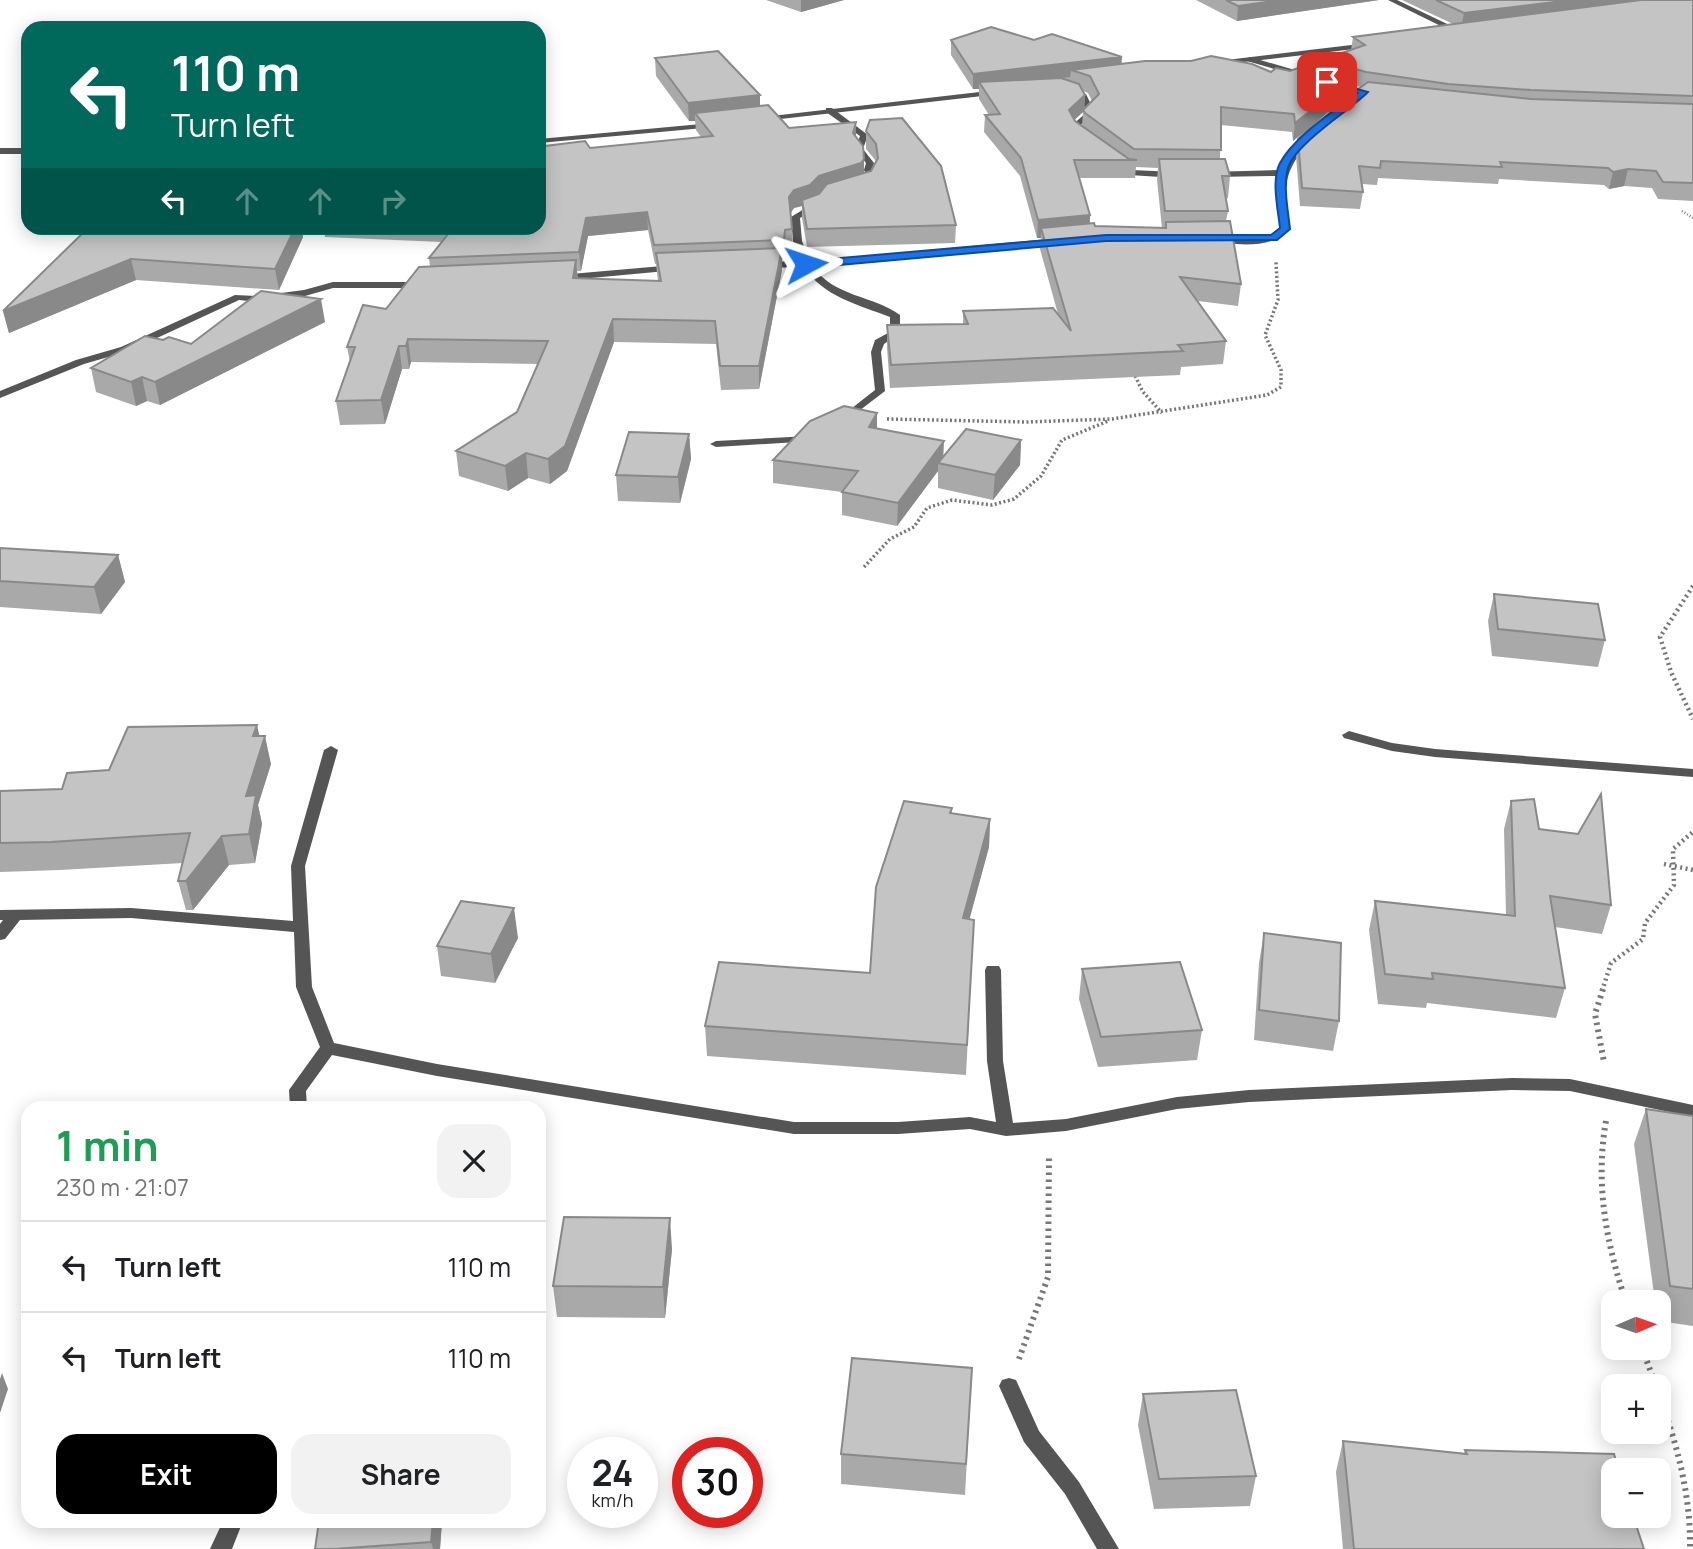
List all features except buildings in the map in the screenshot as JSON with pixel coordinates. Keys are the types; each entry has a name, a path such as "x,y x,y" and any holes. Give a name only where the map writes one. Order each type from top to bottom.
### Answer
{"street":[{"path":"1391,0 1461,33"},
{"path":"1448,35 1475,32"},
{"path":"1211,64 1382,43"},
{"path":"1250,59 1314,79"},
{"path":"1071,83 1059,87 1083,96 1091,113 1074,127 1088,143"},
{"path":"752,121 1008,91"},
{"path":"829,110 842,122 864,135 859,149 870,163 868,170 871,177 866,185 851,190"},
{"path":"546,140 725,123"},
{"path":"1199,238 1274,238 1285,229 1282,210 1284,164 1321,126"},
{"path":"0,151 21,151"},
{"path":"1114,159 1129,172 1191,175"},
{"path":"1204,174 1283,173"},
{"path":"716,444 810,439 844,419 880,391 876,352 879,342 895,333 895,315 824,288 806,264 795,217 799,212 815,207 824,198"},
{"path":"752,265 806,264 1068,241"},
{"path":"550,279 687,267"},
{"path":"0,395 80,362 125,349 238,297 258,299 305,293 333,285 434,285"},
{"path":"1349,735 1383,747 1422,754 1607,764 1693,773"},
{"path":"328,1048 304,987 298,866 331,750"},
{"path":"0,935 7,915 131,913 300,927"},
{"path":"993,970 995,1061 1006,1130"},
{"path":"299,1101 298,1090 328,1048"},
{"path":"328,1048 463,1075 794,1128 925,1128 970,1123 1006,1130 1048,1127 1177,1103 1248,1096 1512,1084 1570,1085 1693,1111"},
{"path":"1009,1386 1031,1436 1072,1488 1108,1549"},
{"path":"221,1549 230,1528"}],"path":[{"path":"1682,211 1693,218"},
{"path":"844,419 1026,422 1112,419 1267,395 1281,387 1281,370 1265,335 1278,314 1279,282 1274,238"},
{"path":"1128,363 1143,392 1162,413"},
{"path":"864,568 890,539 914,527 926,508 952,500 992,505 1014,499 1041,475 1062,440 1112,419"},
{"path":"1693,586 1660,637 1671,672 1693,719"},
{"path":"1645,923 1674,884 1673,849 1693,832"},
{"path":"1664,864 1693,870"},
{"path":"1009,1386 1048,1277 1048,1127"},
{"path":"1671,1428 1689,1507 1690,1549"}],"route":[{"path":"806,264 1106,238 1274,238 1285,229 1281,181 1284,164 1311,135 1363,92 1327,82"}]}
